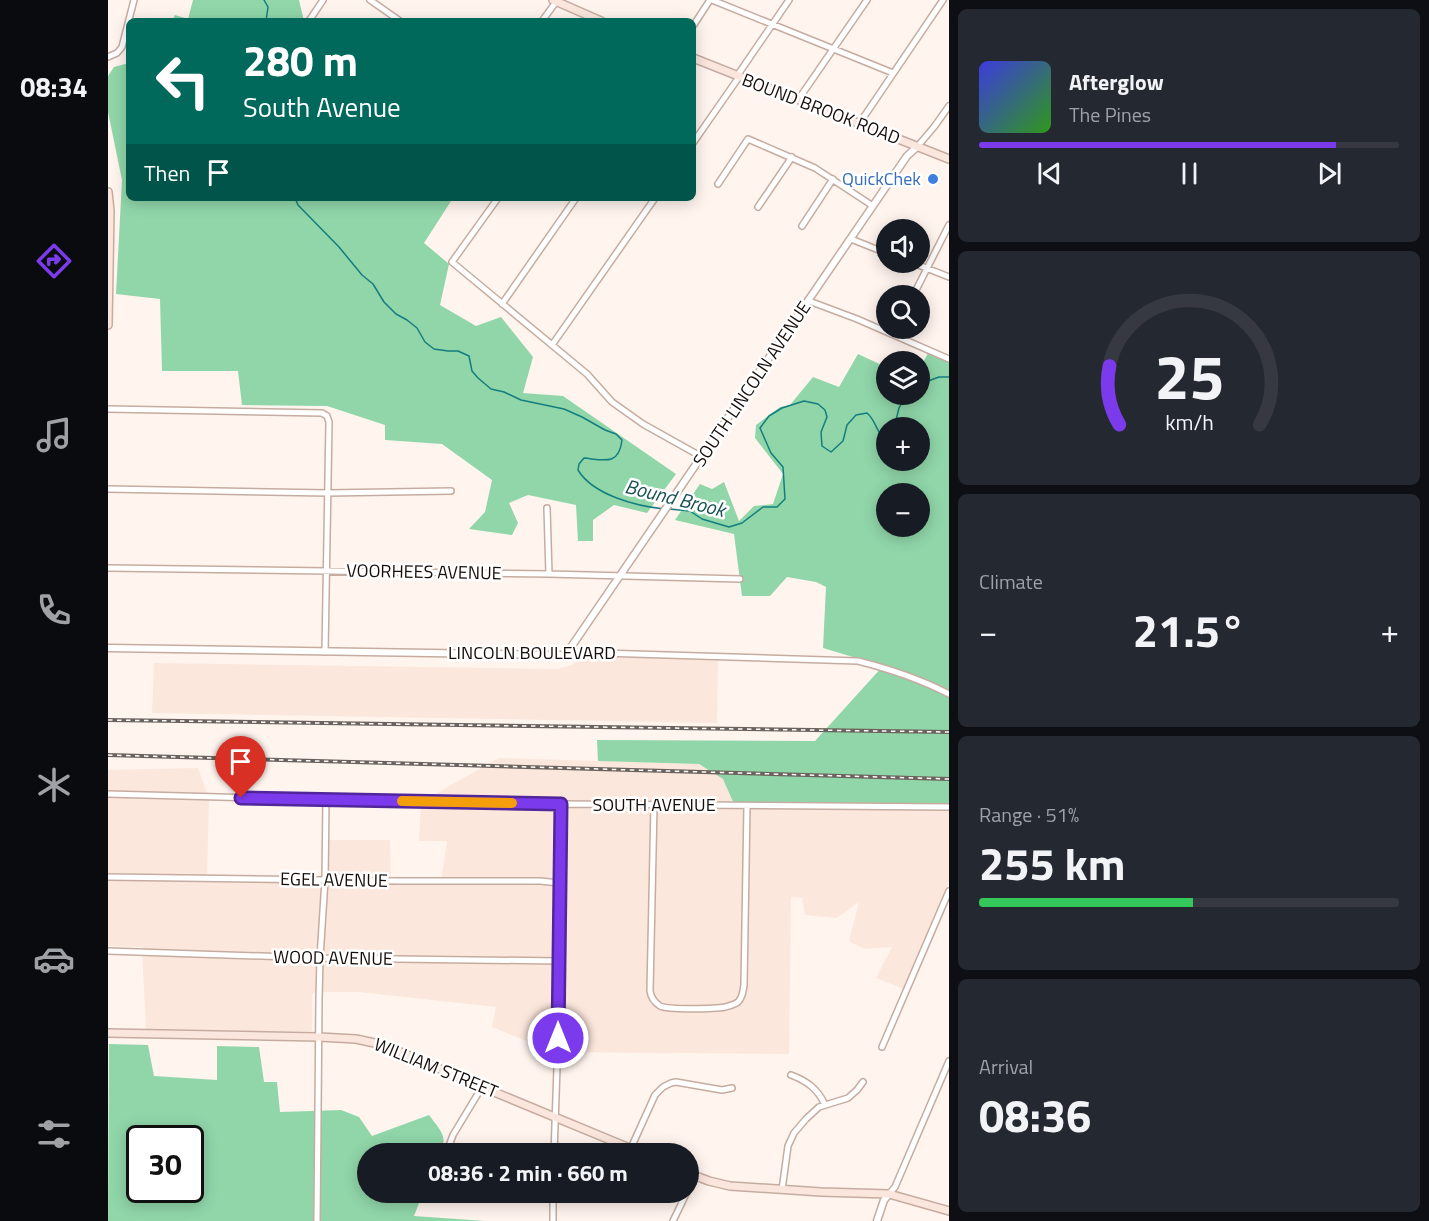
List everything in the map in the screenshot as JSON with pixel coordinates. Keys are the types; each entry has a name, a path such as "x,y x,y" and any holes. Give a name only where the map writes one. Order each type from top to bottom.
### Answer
{"main road":[{"path":"554,1 594,18"},
{"name":"BOUND BROOK ROAD","path":"696,59 949,159"},
{"path":"108,192 110,211 108,325"},
{"name":"WILLIAM STREET","path":"108,1034 356,1039 384,1045 619,1143"},
{"path":"699,1177 730,1186 889,1194 949,1211"}],"street":[{"path":"129,18 134,0"},
{"path":"311,18 323,0"},
{"path":"370,0 396,18"},
{"path":"696,22 711,0 893,72"},
{"path":"696,139 789,0"},
{"path":"798,100 867,0"},
{"path":"859,124 943,0"},
{"path":"544,18 554,1"},
{"path":"386,18 389,13"},
{"path":"108,57 117,53 126,31"},
{"path":"917,147 949,106"},
{"path":"718,184 748,139 815,168 873,206"},
{"name":"SOUTH LINCOLN AVENUE","path":"569,652 907,156 917,147"},
{"path":"758,207 792,158"},
{"path":"802,226 833,179"},
{"path":"496,201 452,262 587,374 612,402 643,424 702,457"},
{"path":"502,304 574,201"},
{"path":"552,345 653,201"},
{"path":"930,261 949,225"},
{"path":"852,239 876,249"},
{"path":"930,270 949,277"},
{"path":"809,301 876,324"},
{"path":"910,339 949,359"},
{"path":"108,409 322,413 327,416 329,422 325,652"},
{"path":"108,489 328,493 451,491"},
{"path":"547,508 549,574"},
{"name":"VOORHEES AVENUE","path":"108,568 740,579"},
{"name":"LINCOLN BOULEVARD","path":"108,648 564,655 569,652 858,661 921,680 949,694"},
{"name":"SOUTH AVENUE","path":"108,794 561,804 949,807"},
{"path":"317,1221 320,958 325,880 326,800"},
{"path":"555,1143 561,804"},
{"path":"654,805 650,991 652,998 662,1007 692,1008 732,1005 743,994 747,806"},
{"name":"EGEL AVENUE","path":"108,877 560,883"},
{"path":"882,1047 949,891"},
{"name":"WOOD AVENUE","path":"108,951 320,958 558,961"},
{"path":"877,1221 884,1200 896,1187 949,1061"},
{"path":"791,1075 804,1080 813,1087 825,1105"},
{"path":"782,1190 788,1146 795,1133 819,1107 848,1098 863,1082"},
{"path":"633,1143 655,1095 663,1087 676,1083 722,1090 732,1088"},
{"path":"450,1143 482,1087"},
{"path":"553,1203 553,1221"},
{"path":"672,1221 681,1203"}],"shaded area":[{"path":"582,657 718,659 717,723 152,713 154,663 557,669 572,665"},
{"path":"499,758 699,764 723,779 949,809 949,882 904,989 876,978 892,947 864,949 849,941 859,902 837,918 805,915 802,898 791,897 789,1054 554,1052 492,1027 496,1007 359,992 312,994 312,1031 146,1030 142,947 108,946 108,770 198,768 209,798 207,879 321,880 322,840 390,840 391,881 441,881 447,841 419,841 421,802"}],"green space":[{"path":"193,0 299,0 303,18 188,18"},
{"path":"126,64 126,201 451,201 424,243 449,264 440,305 476,326 501,317 533,357 523,393 563,396 676,474 647,513 614,505 593,520 593,541 578,541 576,505 528,495 509,503 518,523 512,535 469,529 485,512 492,480 442,444 385,440 385,425 327,406 242,405 238,371 162,371 160,299 116,294 122,180 108,112 108,76 114,67"},
{"path":"930,353 949,357 949,809 735,806 723,779 699,764 598,761 597,740 815,741 883,666 823,648 826,587 816,582 787,577 770,596 742,596 734,534 675,520 700,484 712,489 724,482 739,521 754,506 773,504 783,474 755,438 756,425 780,407 790,405 813,377 839,387 858,354 876,362 876,405 930,405"},
{"path":"109,1044 148,1045 154,1076 217,1080 217,1046 259,1047 264,1082 277,1082 280,1112 341,1110 359,1117 372,1136 429,1115 442,1133 443,1143 357,1143 357,1203 419,1203 414,1216 485,1221 108,1221"}],"waterway":[{"name":"Bound Brook","path":"264,0 268,7 266,18"},
{"name":"Bound Brook","path":"296,201 362,275 373,284 384,302 396,314 417,328 425,342 434,349 458,351 469,356 472,371 491,389 521,400 564,409 616,434 622,440 618,454 614,458 609,460 584,458 579,464 578,470 585,479 604,493 616,498 664,509"},
{"name":"Bound Brook","path":"930,380 949,377"},
{"name":"Bound Brook","path":"669,509 690,511 702,519 729,527 742,523 763,507 777,507 785,499 783,467 771,453 760,428 769,416 782,408 804,401 818,404 825,410 827,417 821,432 822,446 831,452 843,441 847,425 856,415 867,413 876,426"},
{"name":"Bound Brook","path":"897,417 901,405"}],"railway":[{"path":"108,720 949,732"},
{"path":"108,755 949,779"}],"slow traffic":[{"path":"402,801 512,803"}],"place":[{"name":"QuickChek","path":"933,179"}],"route":[{"path":"241,798 561,804 558,1038"}]}
